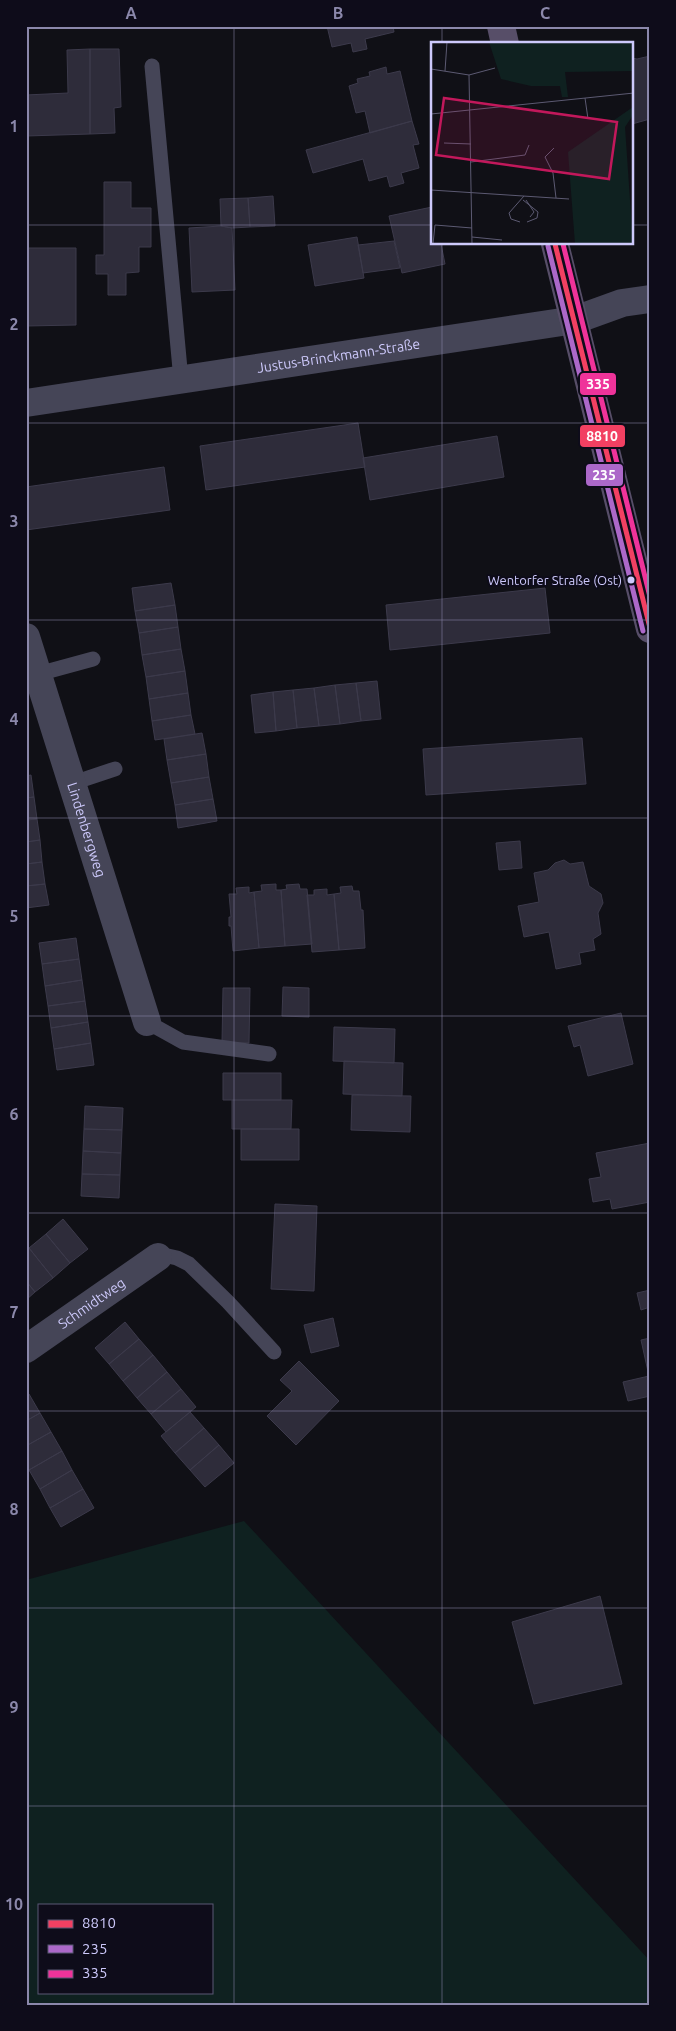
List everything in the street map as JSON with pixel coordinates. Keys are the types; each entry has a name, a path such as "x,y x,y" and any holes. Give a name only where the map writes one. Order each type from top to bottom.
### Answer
{"main road":[{"path":"501,26 505,42"},
{"path":"555,245 650,629"}],"street":[{"name":"Justus-Brinckmann-Straße","path":"26,404 575,320 622,303 650,299"},
{"name":"Lindenbergweg","path":"26,638 147,1022"},
{"name":"Schmidtweg","path":"26,1349 158,1257"}],"lane":[{"path":"152,66 181,380"},
{"path":"38,674 93,659"},
{"path":"73,783 115,769"},
{"path":"147,1022 182,1042 269,1054"},
{"path":"158,1257 168,1256 189,1264 228,1302 274,1352"}],"shaded area":[{"path":"244,1521 650,1961 650,2005 26,2005 26,1580"}],"building":[{"path":"327,26 393,26 394,32 365,39 367,49 353,52 351,43 332,47"},
{"path":"90,49 119,49 121,107 114,108 115,133 90,134"},
{"path":"90,49 90,134 26,136 26,95 68,93 67,50"},
{"path":"650,56 650,119 634,123 634,58"},
{"path":"386,67 387,74 400,71 412,121 370,133 365,111 356,113 349,86 358,83 357,79 370,76 369,72"},
{"path":"412,121 419,144 413,145 419,168 401,173 404,183 390,187 387,176 369,181 363,159 313,173 306,150"},
{"path":"104,182 131,182 131,208 151,208 151,247 139,247 139,272 126,273 126,295 108,295 108,274 96,274 96,255 104,255"},
{"path":"273,196 275,226 250,227 248,198"},
{"path":"248,198 250,227 232,228 221,226 220,199"},
{"path":"431,207 431,245 441,245 445,264 402,273 389,216"},
{"path":"221,226 232,228 235,290 192,292 189,228"},
{"path":"357,237 364,278 315,286 308,245"},
{"path":"394,241 400,268 363,273 358,245"},
{"path":"26,248 76,248 76,325 26,326"},
{"path":"358,423 365,467 206,490 200,446"},
{"path":"497,436 504,477 370,500 363,458"},
{"path":"164,467 170,510 26,530 26,487"},
{"path":"171,583 175,605 135,611 132,588"},
{"path":"545,588 550,633 390,650 386,605"},
{"path":"175,605 178,627 139,633 135,611"},
{"path":"178,627 181,649 142,655 139,633"},
{"path":"181,649 185,671 146,677 142,655"},
{"path":"185,671 188,693 149,699 146,677"},
{"path":"377,681 381,719 361,721 356,683"},
{"path":"356,683 361,721 340,724 335,685"},
{"path":"335,685 340,724 319,726 314,688"},
{"path":"314,688 319,726 297,728 293,690"},
{"path":"293,690 297,728 276,731 273,692"},
{"path":"273,692 276,731 255,733 251,695"},
{"path":"188,693 191,715 152,721 149,699"},
{"path":"191,715 195,734 155,740 152,721"},
{"path":"202,733 206,754 167,760 164,739"},
{"path":"582,738 586,784 426,795 423,749"},
{"path":"206,754 209,777 171,783 167,760"},
{"path":"31,775 34,797 26,798 26,776"},
{"path":"209,777 213,799 175,805 171,783"},
{"path":"34,797 37,819 26,820 26,798"},
{"path":"213,799 217,821 178,828 175,805"},
{"path":"37,819 40,840 26,842 26,820"},
{"path":"40,840 42,862 26,864 26,842"},
{"path":"520,841 522,868 499,870 496,843"},
{"path":"564,860 570,864 583,862 589,886 601,894 603,903 598,913 601,934 593,939 595,950 579,953 581,964 556,969 549,932 524,937 518,906 539,902 534,873 548,870 555,863"},
{"path":"42,862 45,884 26,886 26,864"},
{"path":"45,884 49,905 26,908 26,886"},
{"path":"276,884 276,890 281,890 285,946 259,948 254,892 262,891 261,885"},
{"path":"299,884 300,889 307,889 312,944 285,946 281,890 287,889 286,885"},
{"path":"352,886 353,891 359,891 361,910 363,910 365,948 339,950 334,894 341,893 340,887"},
{"path":"249,887 249,893 254,892 259,948 233,951 231,926 229,926 229,917 231,917 229,894 237,894 236,888"},
{"path":"327,889 327,895 334,894 339,950 312,952 307,895 314,895 314,890"},
{"path":"76,938 79,959 42,964 39,943"},
{"path":"79,959 82,980 45,986 42,964"},
{"path":"82,980 85,1001 48,1006 45,986"},
{"path":"283,987 309,988 309,1017 282,1016"},
{"path":"223,988 250,988 249,1043 222,1043"},
{"path":"85,1001 88,1022 51,1028 48,1006"},
{"path":"621,1013 633,1064 588,1076 580,1045 574,1047 568,1026"},
{"path":"88,1022 91,1043 54,1049 51,1028"},
{"path":"334,1027 395,1029 394,1063 333,1061"},
{"path":"91,1043 94,1065 57,1070 54,1049"},
{"path":"344,1061 403,1063 402,1096 343,1094"},
{"path":"223,1073 281,1073 281,1100 223,1100"},
{"path":"352,1095 411,1096 410,1132 351,1130"},
{"path":"232,1100 292,1100 291,1129 232,1129"},
{"path":"85,1106 123,1108 122,1130 84,1129"},
{"path":"84,1129 122,1130 121,1153 83,1151"},
{"path":"241,1129 299,1129 299,1160 241,1160"},
{"path":"650,1143 650,1202 612,1209 610,1199 593,1202 589,1179 601,1177 596,1153"},
{"path":"83,1151 121,1153 120,1175 82,1174"},
{"path":"82,1174 120,1175 119,1198 81,1196"},
{"path":"275,1204 317,1206 314,1291 271,1289"},
{"path":"63,1219 88,1249 70,1263 46,1234"},
{"path":"46,1234 70,1263 53,1278 29,1248"},
{"path":"29,1248 53,1278 35,1292 26,1281 26,1250"},
{"path":"26,1281 35,1292 26,1300"},
{"path":"650,1290 650,1307 641,1310 637,1293"},
{"path":"333,1318 339,1346 311,1353 304,1325"},
{"path":"125,1322 139,1339 109,1364 95,1348"},
{"path":"650,1338 650,1396 628,1401 623,1382 649,1376 641,1340"},
{"path":"139,1339 153,1355 123,1381 109,1364"},
{"path":"153,1355 167,1372 137,1398 123,1381"},
{"path":"299,1361 339,1401 296,1445 267,1416 292,1391 280,1380"},
{"path":"167,1372 181,1389 151,1414 137,1398"},
{"path":"181,1389 196,1407 166,1432 151,1414"},
{"path":"29,1394 40,1413 26,1421 26,1396"},
{"path":"190,1412 204,1428 175,1453 161,1436"},
{"path":"40,1413 51,1432 26,1446 26,1421"},
{"path":"204,1428 219,1445 190,1470 175,1453"},
{"path":"51,1432 62,1451 29,1470 26,1466 26,1446"},
{"path":"219,1445 234,1463 205,1487 190,1470"},
{"path":"62,1451 72,1470 40,1489 29,1470"},
{"path":"72,1470 83,1489 50,1508 40,1489"},
{"path":"83,1489 94,1508 61,1527 50,1508"},
{"path":"600,1596 622,1684 534,1704 512,1622"}],"transit line":[{"name":"8810","path":"555,245 650,628"},
{"name":"335","path":"563,245 650,597"},
{"name":"235","path":"548,246 643,631"}],"place":[{"name":"Wentorfer Straße (Ost)","path":"631,580"}]}
